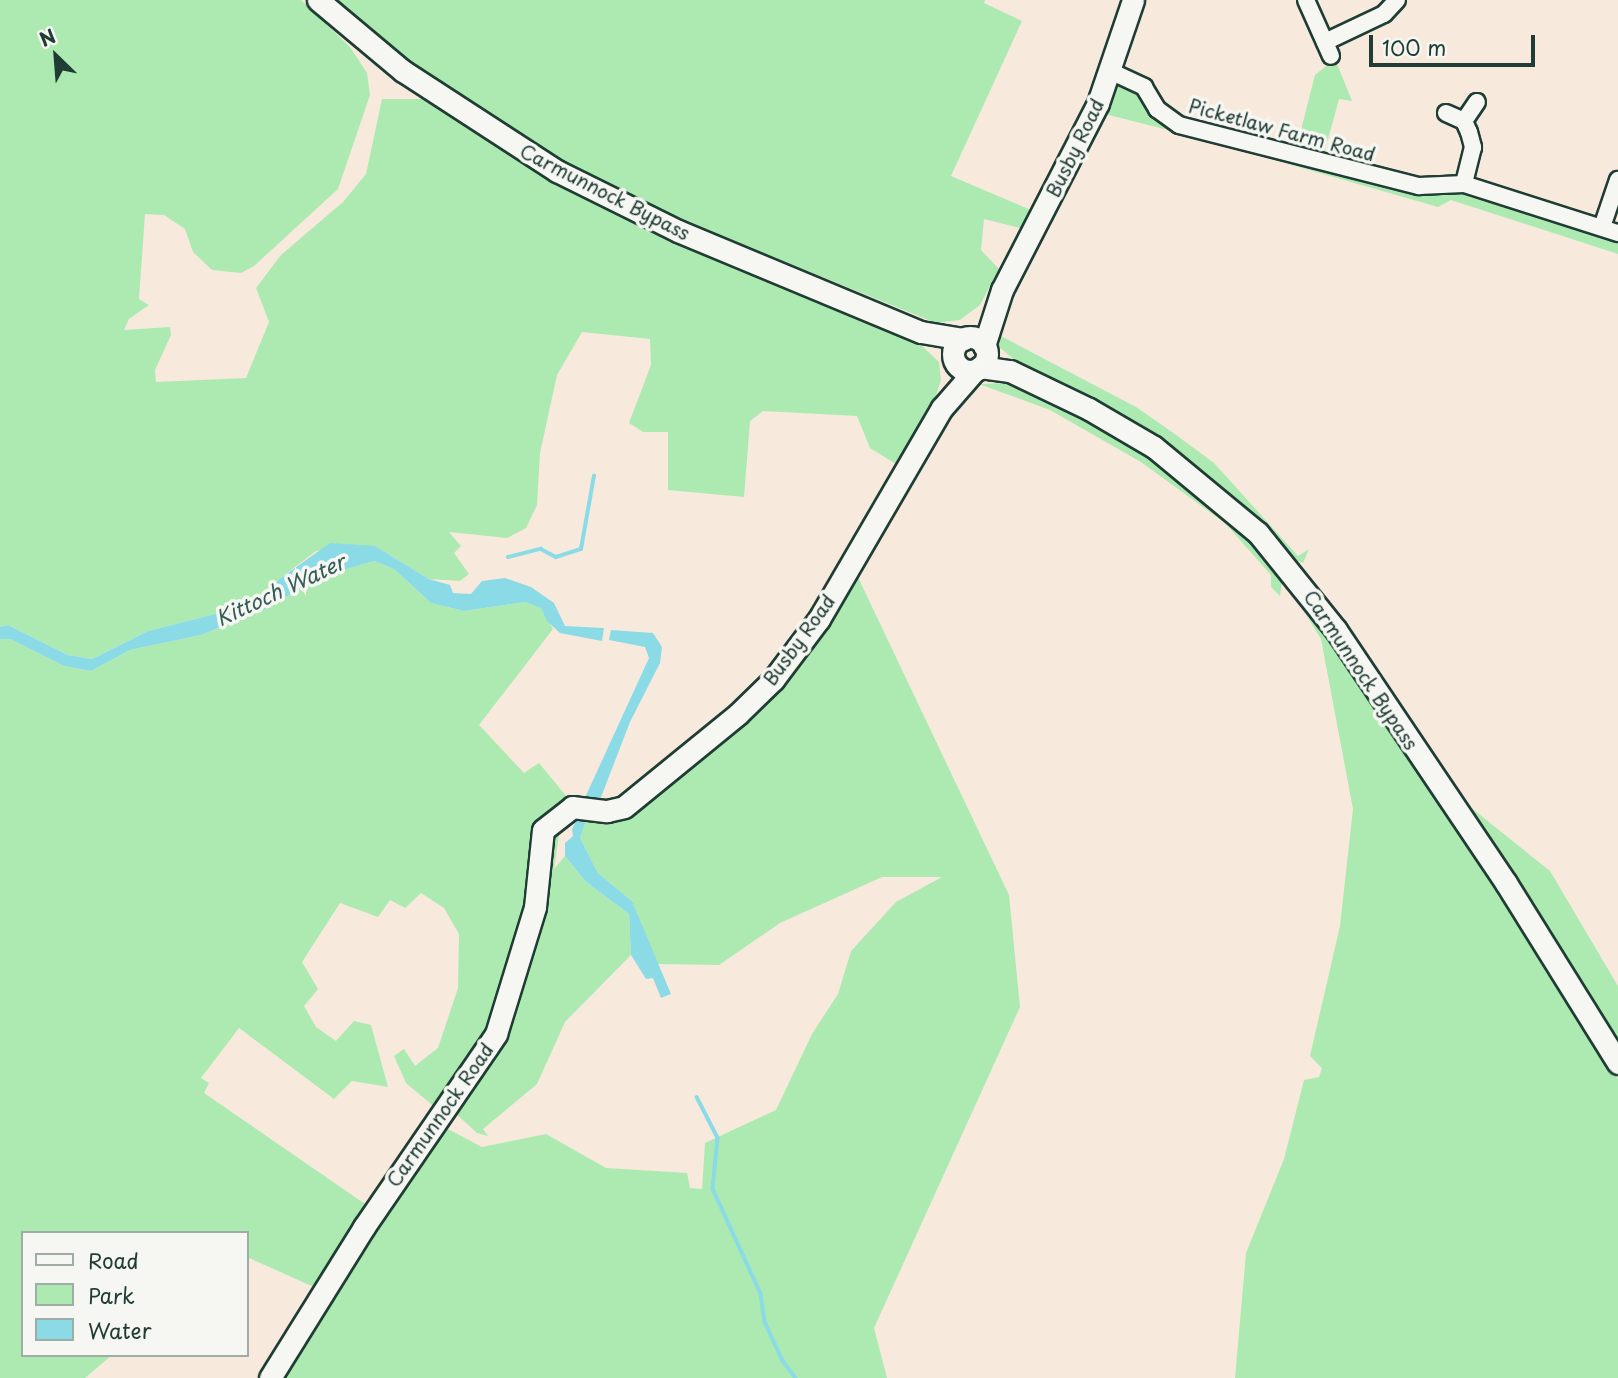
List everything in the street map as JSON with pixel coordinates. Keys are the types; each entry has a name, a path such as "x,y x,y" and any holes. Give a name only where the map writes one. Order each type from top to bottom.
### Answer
{"main road":[{"name":"Carmunnock Bypass","path":"318,0 403,71 557,171 678,231 970,353 1089,408 1154,447 1224,500 1297,576 1506,883 1618,1062"},
{"name":"Busby Road","path":"587,809 624,807 645,792 773,680 819,619 942,408 1084,132 1110,71 1133,0"},
{"name":"Carmunnock Road","path":"271,1378 349,1250 496,1034 536,907 540,836 562,811 587,809"}],"street":[{"path":"1306,0 1328,49 1384,14 1397,0"},
{"name":"Picketlaw Farm Road","path":"1110,71 1144,87 1157,109 1179,125 1419,186 1464,184 1618,233"},
{"path":"1464,121 1477,102"},
{"path":"1446,113 1464,121 1473,147 1464,184"},
{"path":"1600,180 1617,183 1602,227"}],"green space":[{"path":"0,0 301,0 350,47 367,73 370,95 338,189 254,266 241,273 212,270 193,252 185,229 164,215 145,214 139,299 149,305 129,319 124,330 170,327 171,335 155,370 156,382 246,378 269,322 256,288 281,255 343,202 366,174 382,99 422,99 575,192 710,256 918,342 939,362 941,380 932,408 896,464 870,448 857,416 763,411 750,421 744,497 668,490 668,432 643,432 629,423 651,365 650,339 582,332 557,375 540,453 537,505 526,528 507,538 449,532 461,546 454,553 469,574 460,581 429,579 375,546 316,551 278,580 266,594 231,610 148,631 92,659 68,655 8,625 0,627"},
{"path":"333,0 985,0 984,3 1022,21 951,176 1031,210 1020,228 984,219 981,250 999,269 980,305 960,320 936,323 669,215 510,132 420,72"},
{"path":"1335,59 1352,101 1339,99 1324,154 1316,152 1318,141 1303,138 1302,126 1315,75"},
{"path":"1123,84 1137,91 1146,108 1176,132 1105,114 1115,86"},
{"path":"1269,155 1452,189 1618,239 1618,254 1451,200 1438,207 1267,158"},
{"path":"1012,284 1001,336 1136,407 1214,463 1298,556 1309,549 1303,563 1293,559 1246,510 1171,448 1022,366 994,343"},
{"path":"1007,383 1068,408 1165,466 1252,540 1283,575 1280,596 1271,587 1271,575 1225,523 1141,462 1050,410 979,384"},
{"path":"374,561 394,569 431,603 464,611 525,602 541,608 553,629 479,725 524,773 539,763 567,797 577,819 559,835 554,869 565,856 586,882 629,914 631,955 565,1022 537,1084 483,1129 488,1136 477,1133 451,1109 437,1109 406,1083 394,1056 404,1049 415,1066 438,1048 458,988 459,934 444,908 421,893 405,908 390,900 378,917 340,903 302,962 318,989 304,1006 316,1027 336,1041 354,1021 371,1025 388,1087 352,1081 334,1099 239,1028 201,1078 209,1083 204,1093 368,1206 316,1288 248,1257 248,1231 21,1231 21,1357 110,1357 85,1378 0,1378 0,639 10,639 64,666 91,671 130,650 201,635 270,607 317,578"},
{"path":"855,571 1009,895 1020,1007 874,1328 887,1378 280,1378 446,1128 482,1147 546,1134 606,1168 687,1173 690,1188 702,1189 705,1143 776,1110 812,1034 838,994 851,951 896,902 942,877 882,877 780,923 719,965 657,964 632,901 598,873 580,838 588,815 603,820 746,717"},
{"path":"1289,587 1338,644 1618,1079 1618,1378 1235,1378 1246,1253 1284,1159 1304,1080 1319,1077 1322,1068 1310,1056 1340,926 1353,809 1321,639"},
{"path":"1459,798 1550,871 1618,986 1618,1047"}],"water":[{"path":"330,543 375,546 429,579 450,585 453,593 471,594 482,581 505,578 531,587 554,603 565,626 604,628 602,641 560,633 547,621 541,608 525,602 464,611 431,603 394,569 374,561 317,578 270,607 201,635 130,650 91,671 64,666 10,639 0,639 0,627 8,625 68,655 92,659 148,631 231,610 266,594 278,580"},
{"path":"611,630 653,633 662,647 660,663 630,722 598,805 583,802 649,658 645,647 609,640"},
{"path":"581,812 588,815 580,838 598,873 632,901 671,994 661,998 653,978 646,979 631,955 629,914 586,882 565,856 565,843 573,836 572,829"}],"waterway":[{"path":"508,557 541,549 556,557 581,549 594,476"},
{"name":"Kittoch Water","path":"697,1097 718,1138 713,1189 761,1294 765,1322 783,1361 796,1378"}]}
